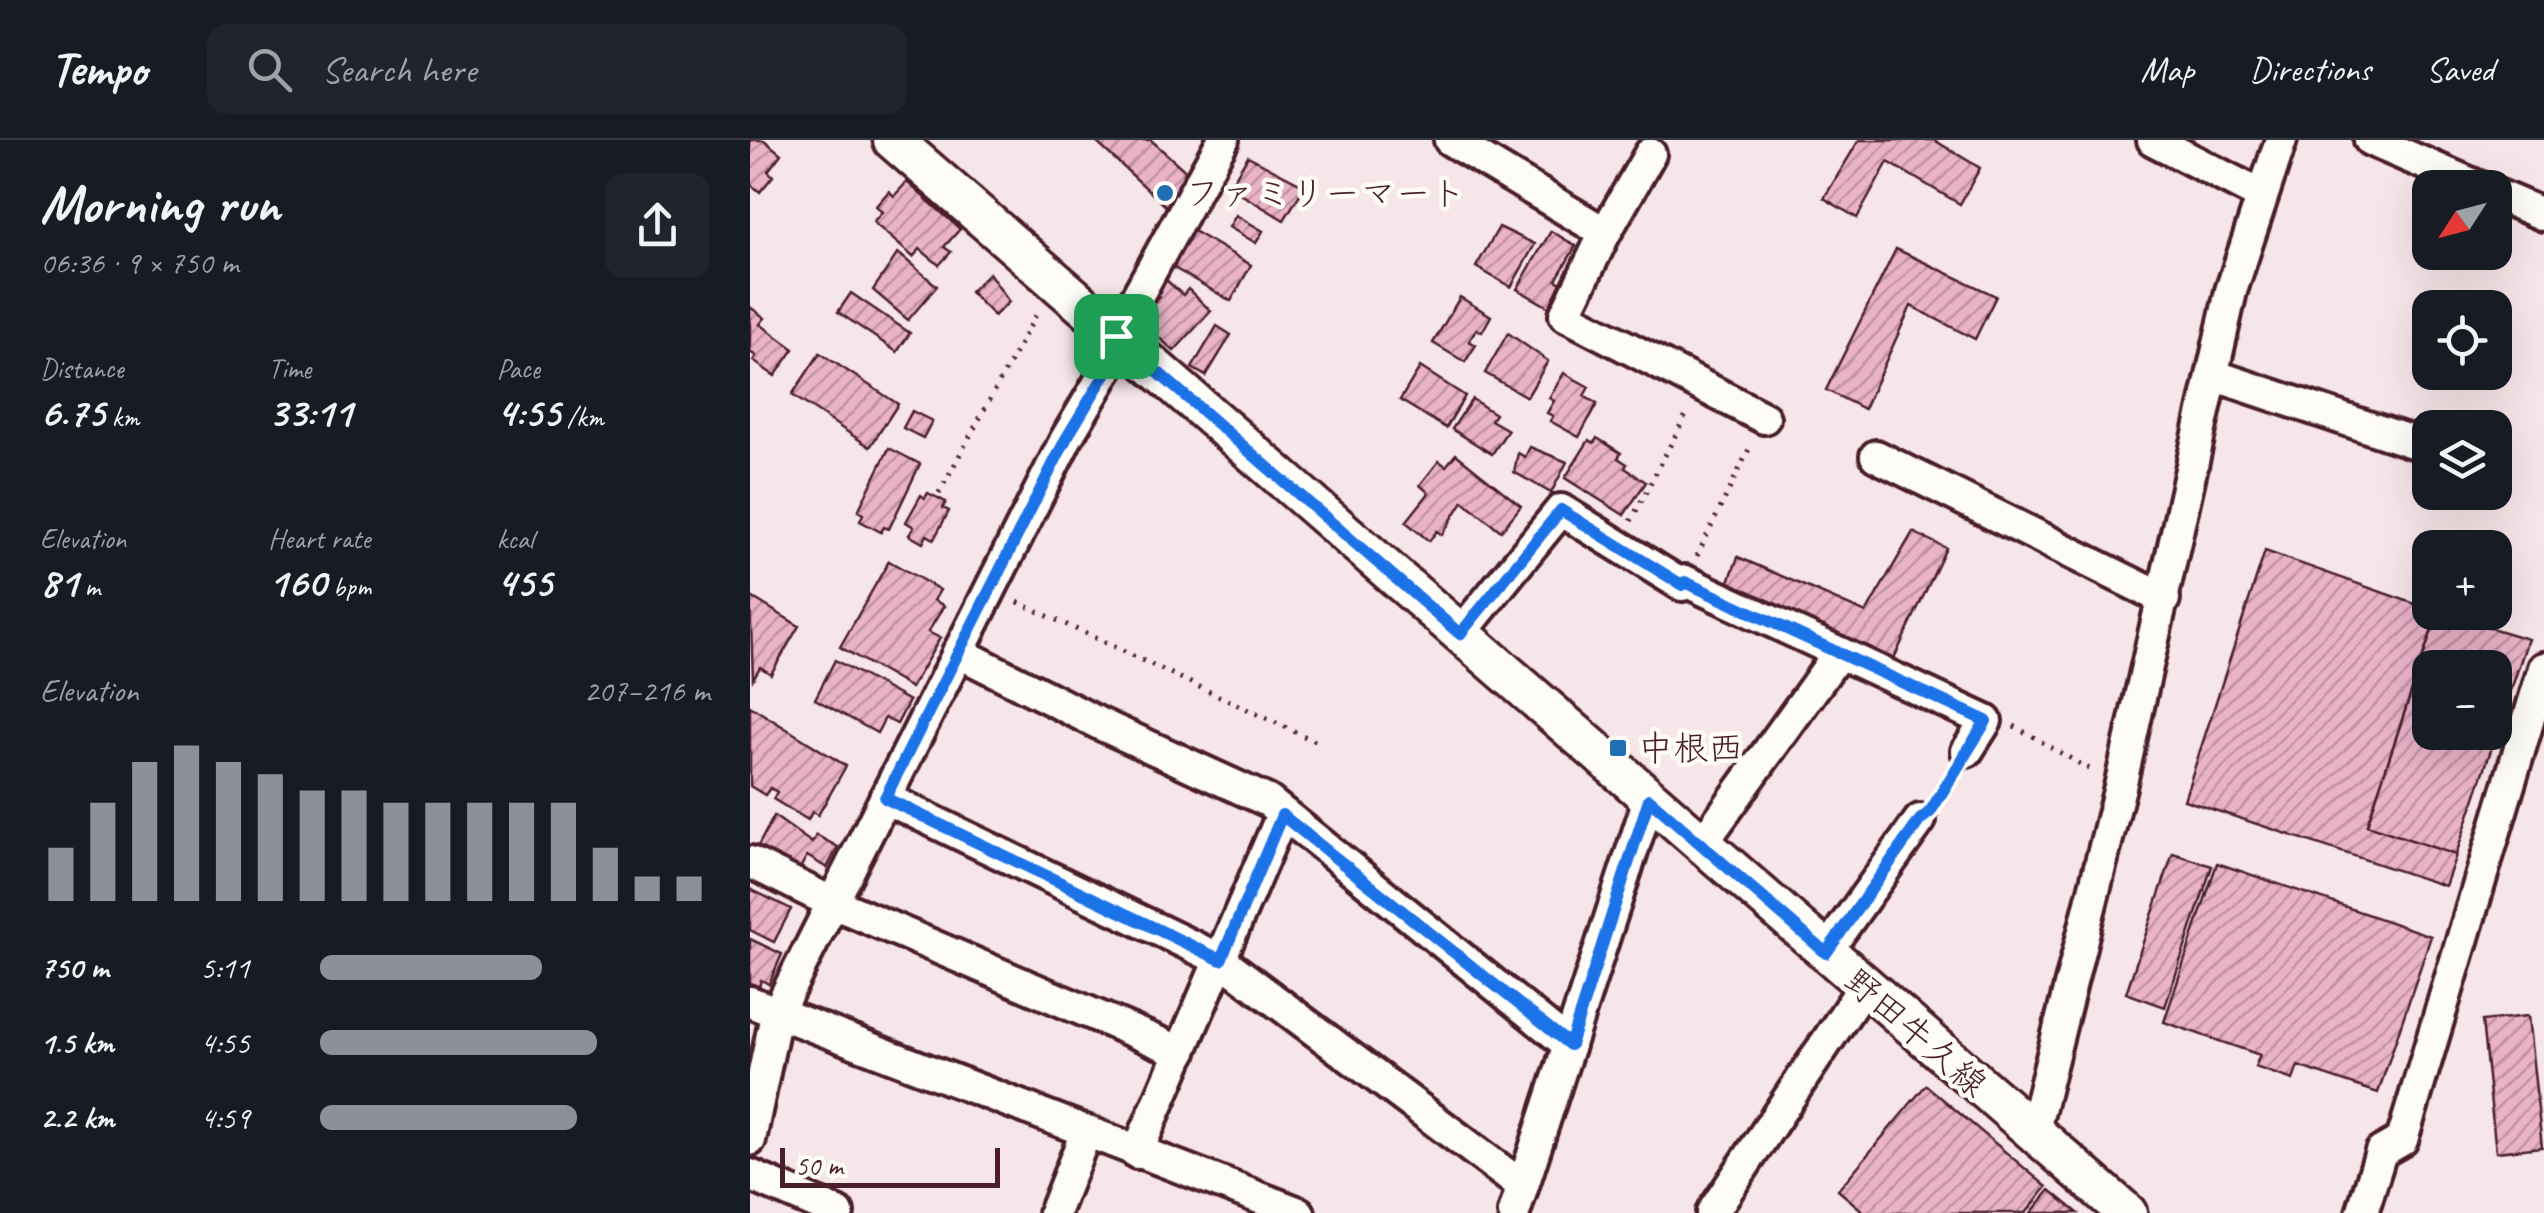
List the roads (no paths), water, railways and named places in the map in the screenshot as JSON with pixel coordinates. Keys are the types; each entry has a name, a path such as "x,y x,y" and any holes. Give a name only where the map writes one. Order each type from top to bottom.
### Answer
{"main road":[{"name":"野田牛久線","path":"893,140 2128,1213"}],"street":[{"path":"750,1140 763,1009 830,902 1066,439 1110,366 1116,336 1223,140"},
{"path":"1450,140 1485,149 1605,233"},
{"path":"2153,140 2262,196"},
{"path":"2034,1134 2164,599 2231,291 2281,140"},
{"path":"2370,140 2439,170"},
{"path":"1650,154 1565,315 1764,418"},
{"path":"2512,201 2544,215"},
{"path":"2213,374 2412,442"},
{"path":"1876,456 2164,599"},
{"path":"1460,634 1561,510 1682,585 1685,582 1986,721 1967,751"},
{"path":"958,652 1100,724 1268,800 1570,1045"},
{"path":"1702,845 1839,653"},
{"path":"2362,1213 2381,1152 2402,1140 2544,668"},
{"path":"885,798 1221,960 1518,1200 1649,799"},
{"path":"1137,1154 1282,815"},
{"path":"1826,953 1920,820"},
{"path":"750,862 830,902 1180,1052"},
{"path":"1713,1212 1864,986"},
{"path":"763,1009 1299,1213"},
{"path":"1054,1213 1086,1134"},
{"path":"750,1175 838,1213"}],"place":[{"name":"ファミリーマート","path":"1165,193"},
{"name":"中根西","path":"1618,748"}]}
